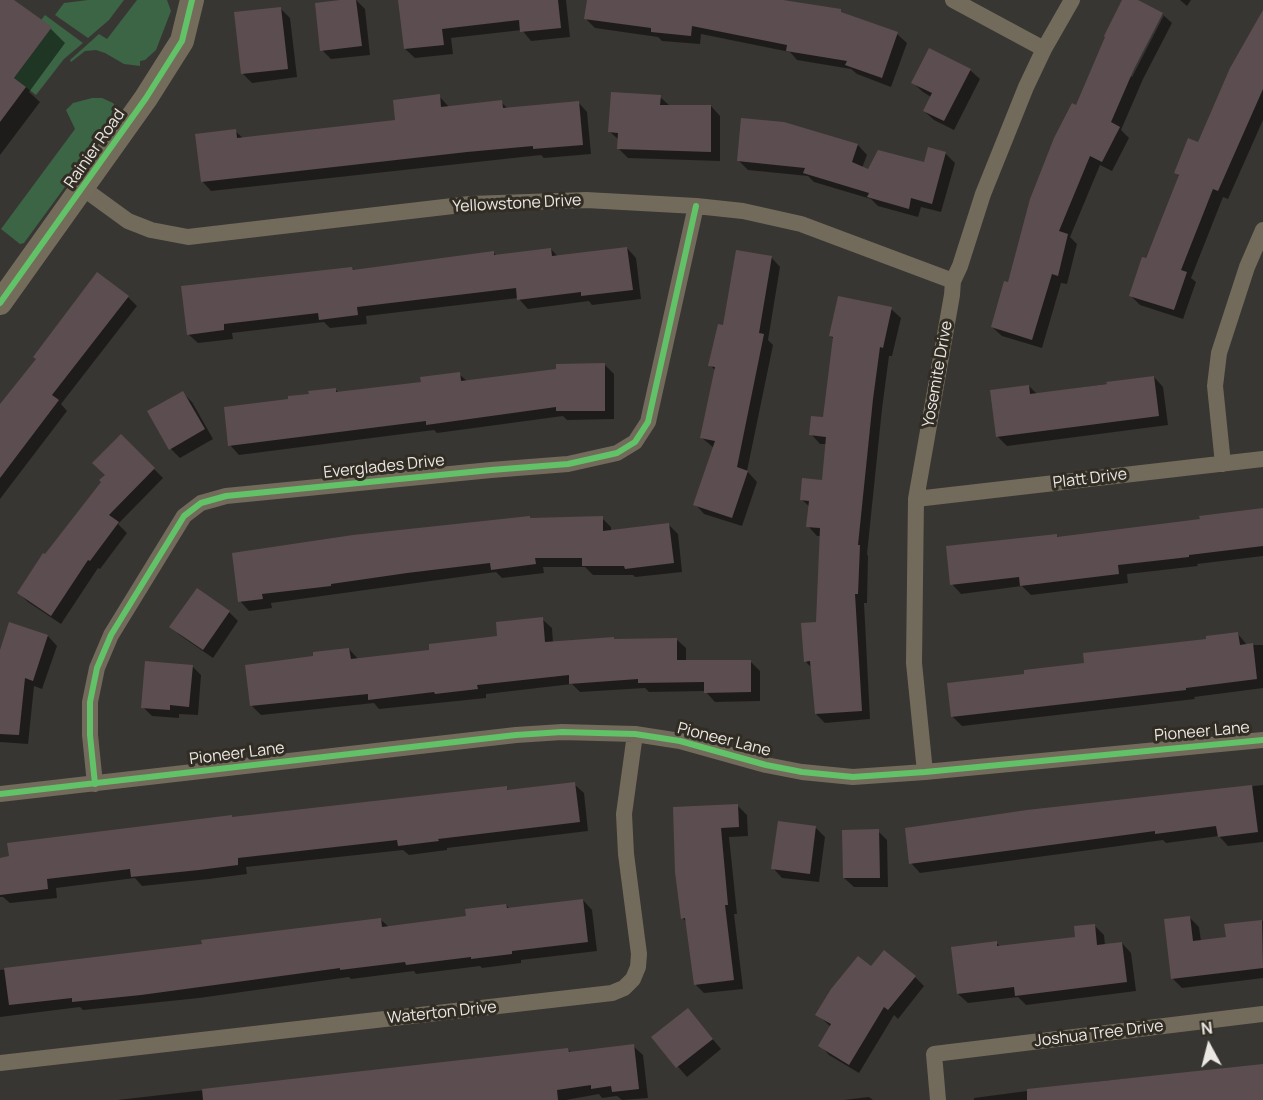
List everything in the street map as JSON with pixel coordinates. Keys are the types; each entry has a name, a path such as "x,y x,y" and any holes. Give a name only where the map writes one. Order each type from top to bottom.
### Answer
{"street":[{"name":"Rainier Road","path":"0,303 84,189 146,98 182,41 192,0"},
{"path":"953,0 1044,49"},
{"name":"Yosemite Drive","path":"925,772 914,663 916,499 953,281 983,194 1026,87 1044,49 1072,0"},
{"name":"Yellowstone Drive","path":"84,189 128,221 151,230 188,237 470,204 586,200 696,206 743,211 801,224 953,281"},
{"name":"Everglades Drive","path":"95,784 90,735 90,702 97,668 111,635 184,516 201,503 226,496 568,464 618,453 635,441 648,422 696,206"},
{"path":"1223,464 1215,386 1219,353 1247,267 1263,230"},
{"name":"Platt Drive","path":"916,499 1263,459"},
{"name":"Pioneer Lane","path":"0,794 516,735 562,732 635,734 680,741 766,765 802,772 853,777 1263,740"},
{"name":"Waterton Drive","path":"0,1063 612,993 624,988 633,979 639,967 626,854 624,814 635,734"},
{"name":"Joshua Tree Drive","path":"938,1100 934,1054 1263,1014"}],"green space":[{"path":"124,0 109,20 88,38 55,15 64,3"},
{"path":"137,0 167,0 171,11 156,50 145,60 140,61 140,66 124,64 96,50 85,51 71,62 70,60 99,34 107,39"},
{"path":"45,15 83,43 64,59 36,95 14,78 51,28 41,20"},
{"path":"102,98 113,103 116,107 116,117 24,243 20,244 1,229 75,129 66,110 73,103"}],"building":[{"path":"0,0 14,0 52,27 14,78 26,87 0,122"},
{"path":"356,0 362,46 320,51 315,3"},
{"path":"398,0 558,0 561,28 520,32 519,20 442,29 444,45 404,49"},
{"path":"587,0 783,0 841,9 841,12 898,32 882,78 845,65 847,61 786,51 787,45 692,26 691,36 651,32 651,28 584,19"},
{"path":"1122,0 1138,0 1163,13 1134,69 1111,122 1120,127 1102,162 1090,156 1059,231 1068,234 1058,276 1052,274 1032,340 991,327 1004,281 1008,282 1030,199 1054,138 1072,103 1076,105 1104,36"},
{"path":"281,7 288,69 241,74 234,12"},
{"path":"1263,10 1263,89 1218,191 1213,189 1181,270 1187,272 1174,310 1129,296 1142,257 1146,258 1179,175 1174,173 1188,138 1198,142 1230,68"},
{"path":"929,48 971,69 944,121 923,111 932,93 911,83"},
{"path":"611,92 661,95 660,105 711,105 711,152 617,149 618,133 608,132"},
{"path":"440,94 441,107 502,100 503,108 579,101 583,145 533,149 533,146 467,152 201,182 195,134 236,129 237,138 395,120 393,100"},
{"path":"741,118 784,122 858,144 852,162 868,169 878,150 924,162 928,147 946,152 932,204 911,198 909,209 867,197 869,193 803,173 805,168 737,161"},
{"path":"627,247 633,290 581,296 581,292 517,300 516,288 357,307 358,315 319,320 318,313 224,324 224,330 187,335 181,286 352,267 353,270 494,251 494,255 551,248 552,256"},
{"path":"736,250 772,256 759,333 764,334 737,467 748,471 732,518 693,505 715,441 700,438 715,367 708,366 718,324 723,325"},
{"path":"97,272 129,296 52,395 59,400 0,478 0,404 36,359 33,357"},
{"path":"838,296 892,307 883,348 880,347 858,545 860,545 858,594 855,594 862,711 815,714 810,661 804,662 801,623 816,622 820,528 806,527 809,501 800,500 802,478 822,480 826,437 809,435 811,416 823,417 833,337 829,336"},
{"path":"605,363 605,411 556,411 556,407 426,425 426,421 228,446 224,407 288,399 288,396 309,394 308,391 336,388 336,392 421,382 420,377 460,372 461,381 556,369 556,364"},
{"path":"1154,376 1159,416 996,437 990,390 1029,385 1030,394"},
{"path":"183,391 205,429 169,450 147,411"},
{"path":"121,434 155,468 109,515 119,522 90,561 88,560 51,616 17,593 43,553 45,554 101,482 99,480 105,475 92,463"},
{"path":"1263,508 1263,546 1118,565 1119,574 1020,586 1019,577 950,585 946,546 1057,534 1057,537 1200,519 1199,516"},
{"path":"530,516 530,518 603,516 603,531 669,523 674,563 625,569 624,566 582,566 582,558 535,558 536,564 491,570 490,563 407,573 331,584 331,586 262,594 263,599 238,602 232,553 353,535"},
{"path":"197,588 230,611 203,650 169,627"},
{"path":"543,617 545,642 614,637 614,639 677,638 677,660 751,660 751,692 704,693 704,682 638,683 638,679 569,684 569,675 477,685 478,689 435,694 434,692 368,700 368,694 250,706 245,665 313,656 313,652 349,648 351,659 429,650 429,644 497,636 496,622"},
{"path":"9,622 48,635 33,681 25,678 19,735 0,734 0,650"},
{"path":"1238,632 1240,645 1253,643 1257,679 1186,688 1186,690 951,717 947,683 1024,674 1024,670 1084,663 1083,653 1206,639 1206,636"},
{"path":"145,661 193,665 189,707 170,705 170,710 141,708"},
{"path":"575,782 580,822 398,846 397,840 238,858 238,865 199,870 131,877 130,869 47,879 48,889 0,895 0,858 9,856 7,843 232,815 232,817 507,786 507,790"},
{"path":"1252,785 1258,832 1218,837 1216,826 1155,834 1155,831 909,864 905,828 1027,810"},
{"path":"738,804 739,827 721,828 728,905 725,905 734,980 694,985 685,918 681,919 675,872 673,807"},
{"path":"778,821 816,826 810,874 771,869"},
{"path":"879,829 880,878 843,878 842,830"},
{"path":"583,899 588,942 512,951 512,954 471,959 471,957 406,965 405,962 340,970 340,968 141,995 72,1002 72,998 9,1005 4,968 202,944 201,940 381,918 382,927 466,916 465,909 506,904 507,908"},
{"path":"1190,916 1193,941 1226,937 1224,924 1262,920 1263,968 1171,979 1164,919"},
{"path":"1095,924 1097,945 1122,942 1127,982 1015,996 1014,987 957,994 951,947 997,941 997,946 1075,937 1074,926"},
{"path":"884,950 916,976 888,1010 884,1007 849,1065 818,1046 831,1024 815,1015 831,989 858,956 871,966"},
{"path":"688,1008 713,1039 676,1068 651,1037"},
{"path":"634,1044 639,1089 612,1092 611,1086 591,1089 591,1085 557,1090 558,1100 203,1100 202,1089 568,1048 569,1052"},
{"path":"1263,1064 1263,1100 1027,1100 1027,1089"}],"cycle path":[{"path":"0,303 146,98 182,41 192,0"},
{"path":"95,784 90,735 90,702 97,668 111,635 184,516 201,503 226,496 568,464 617,453 635,442 648,422 696,206"},
{"path":"0,794 516,735 562,732 635,734 680,741 766,765 802,772 853,777 1263,740"}]}
